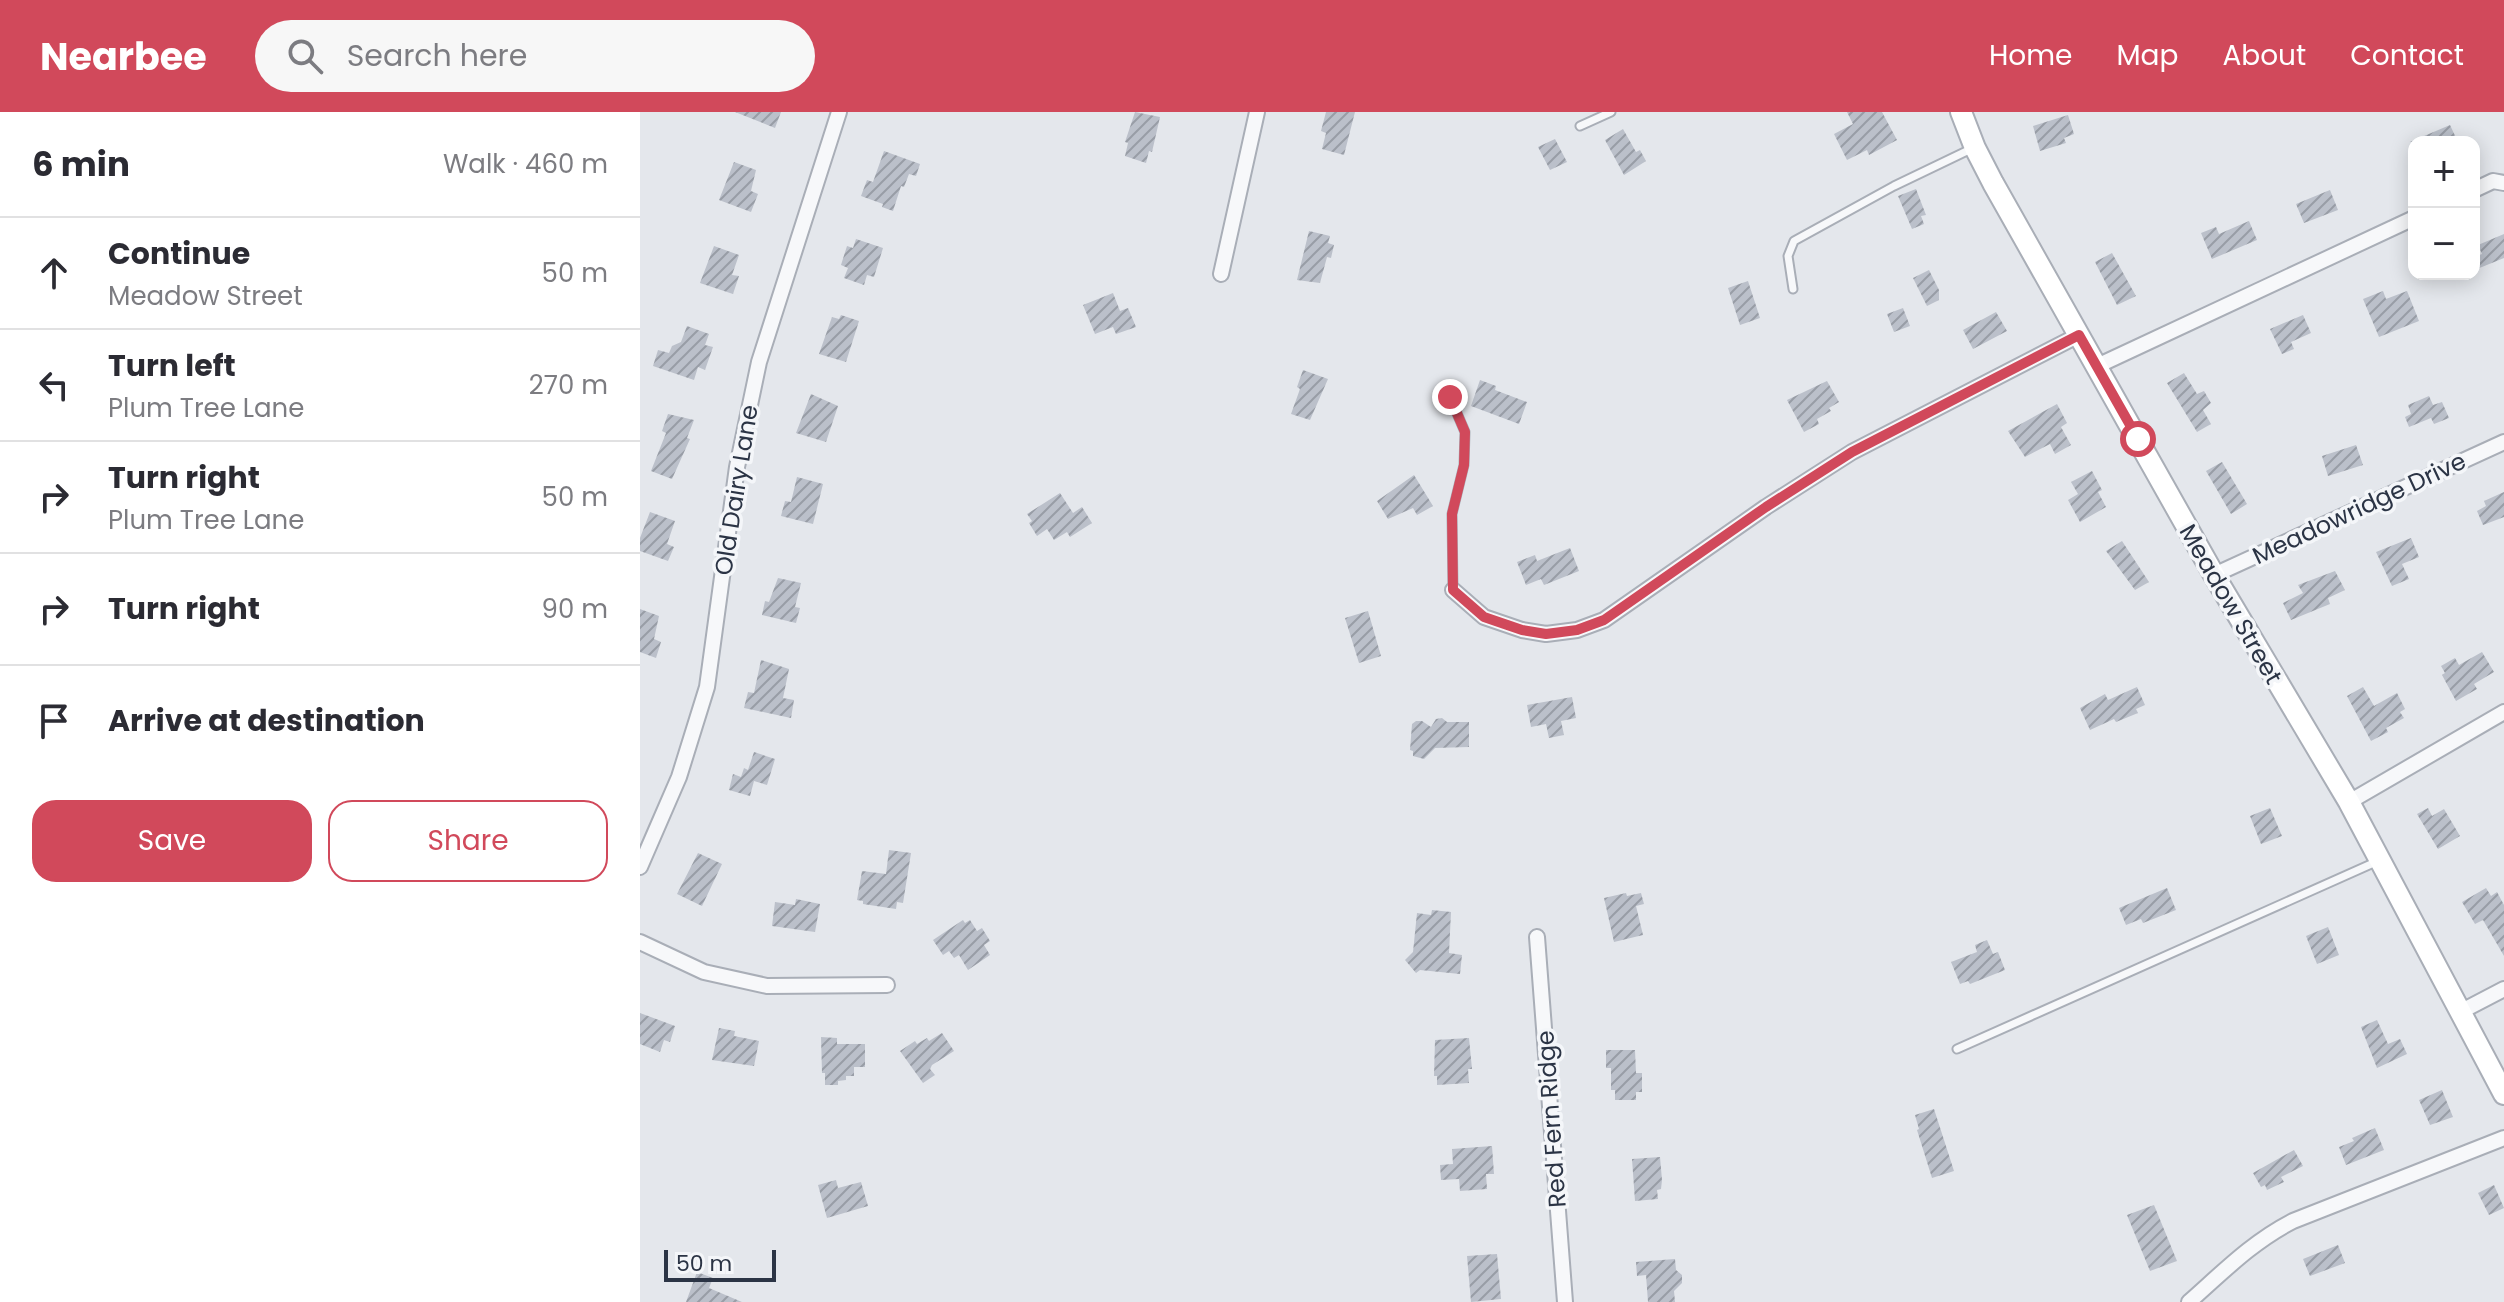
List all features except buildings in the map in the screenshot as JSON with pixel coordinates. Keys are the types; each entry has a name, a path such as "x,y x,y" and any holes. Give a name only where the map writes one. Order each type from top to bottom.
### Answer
{"street":[{"name":"Old Dairy Lane","path":"640,867 679,777 707,687 737,467 759,362 839,112"},
{"path":"1221,274 1257,112"},
{"name":"Meadow Street","path":"1961,112 1975,148 2079,335 2214,575 2349,802 2504,1094"},
{"path":"2480,187 2493,181 2504,183"},
{"path":"2097,366 2408,221"},
{"path":"1453,590 1484,617 1522,630 1546,634 1577,630 1604,620 1766,507 1852,452 2079,335"},
{"name":"Meadowridge Drive","path":"2214,575 2504,442"},
{"path":"2349,802 2504,712"},
{"name":"Red Fern Ridge","path":"1537,937 1565,1302"},
{"path":"640,942 704,972 767,986 887,985"},
{"path":"2460,1012 2504,989"},
{"path":"2189,1302 2238,1256 2266,1235 2293,1221 2504,1138"}],"lane":[{"path":"1580,126 1611,112"},
{"path":"1793,289 1788,256 1794,241 1894,186 1975,148"},
{"path":"1450,397 1465,432 1464,465 1452,514 1453,590"},
{"path":"1957,1049 2380,860"}],"route":[{"path":"1450,397 1465,432 1464,465 1452,514 1453,590 1484,617 1522,630 1546,634 1577,630 1604,620 1766,507 1852,452 2079,335 2138,439"}]}
